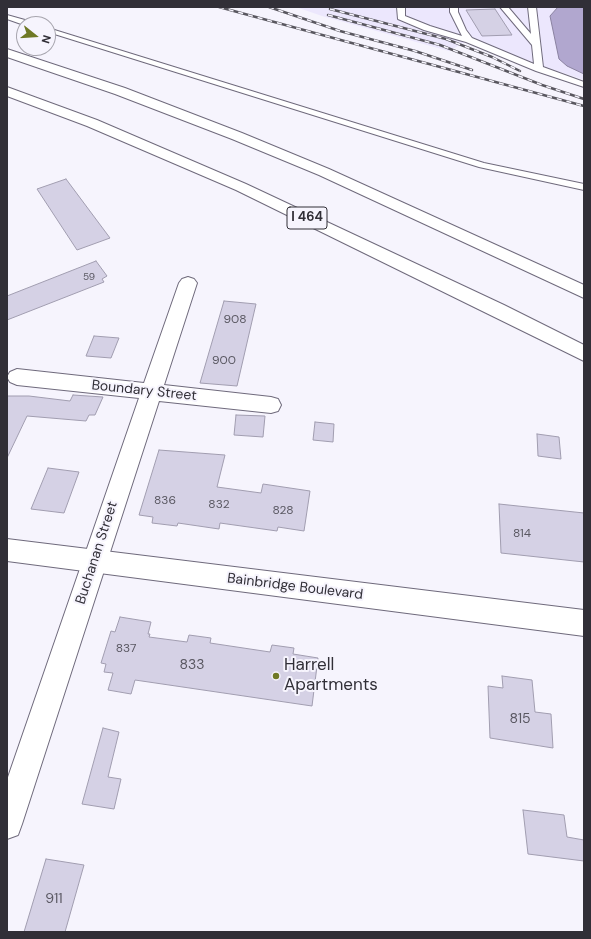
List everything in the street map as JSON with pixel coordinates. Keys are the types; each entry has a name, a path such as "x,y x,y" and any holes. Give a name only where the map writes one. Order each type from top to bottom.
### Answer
{"main road":[{"path":"7,53 120,91 324,172 584,292"},
{"name":"I 464","path":"7,91 92,123 241,187 498,310 584,354"},
{"name":"Buchanan Street","path":"7,824 11,801 95,562 188,283"},
{"name":"Boundary Street","path":"17,377 271,405"},
{"name":"Bainbridge Boulevard","path":"7,550 584,623"}],"lane":[{"path":"401,7 401,17"},
{"path":"454,7 454,12 462,30 469,40"},
{"path":"504,7 536,44"},
{"path":"532,7 539,69"},
{"path":"391,10 401,17 427,28 469,40 539,69 584,85"},
{"path":"56,32 482,165 584,187"}],"shaded area":[{"path":"296,7 584,7 584,80 560,72 550,77 465,42 449,51 322,16"},
{"path":"558,7 584,7 584,74 567,66 559,59 550,16"}],"building":[{"path":"495,9 512,35 482,36 466,10"},
{"path":"66,179 110,238 77,250 37,189"},
{"path":"96,261 107,276 102,279 104,282 7,320 7,296"},
{"path":"224,301 256,304 237,386 200,383"},
{"path":"94,336 119,338 111,358 86,356"},
{"path":"73,395 103,397 95,415 89,415 86,421 27,416 7,458 7,396 29,396 70,401"},
{"path":"236,415 265,416 263,437 234,435"},
{"path":"315,422 334,424 333,442 313,440"},
{"path":"537,434 559,437 561,459 538,456"},
{"path":"159,450 225,455 217,487 261,493 263,484 310,491 304,531 278,527 277,531 220,523 219,529 178,523 177,526 152,523 153,517 139,515"},
{"path":"48,468 79,472 64,513 31,509"},
{"path":"499,504 584,513 584,562 501,553"},
{"path":"120,617 151,622 148,634 150,634 149,637 187,642 189,635 211,638 210,643 270,652 272,645 294,648 293,654 318,658 312,706 135,680 131,694 108,690 113,673 104,672 106,664 101,663 111,631 115,632"},
{"path":"502,676 532,680 535,712 551,714 553,748 490,738 488,686 503,688"},
{"path":"103,728 119,732 108,777 121,779 114,809 82,804"},
{"path":"523,810 564,815 567,837 584,840 584,861 528,854"},
{"path":"46,859 84,865 65,932 24,932"}],"railway":[{"path":"219,7 584,106"},
{"path":"269,7 340,31 415,51 472,70"},
{"path":"330,9 446,39 492,57 520,71"},
{"path":"328,15 440,45 542,85 584,99"}],"place":[{"name":"Harrell Apartments","path":"276,676"}]}
